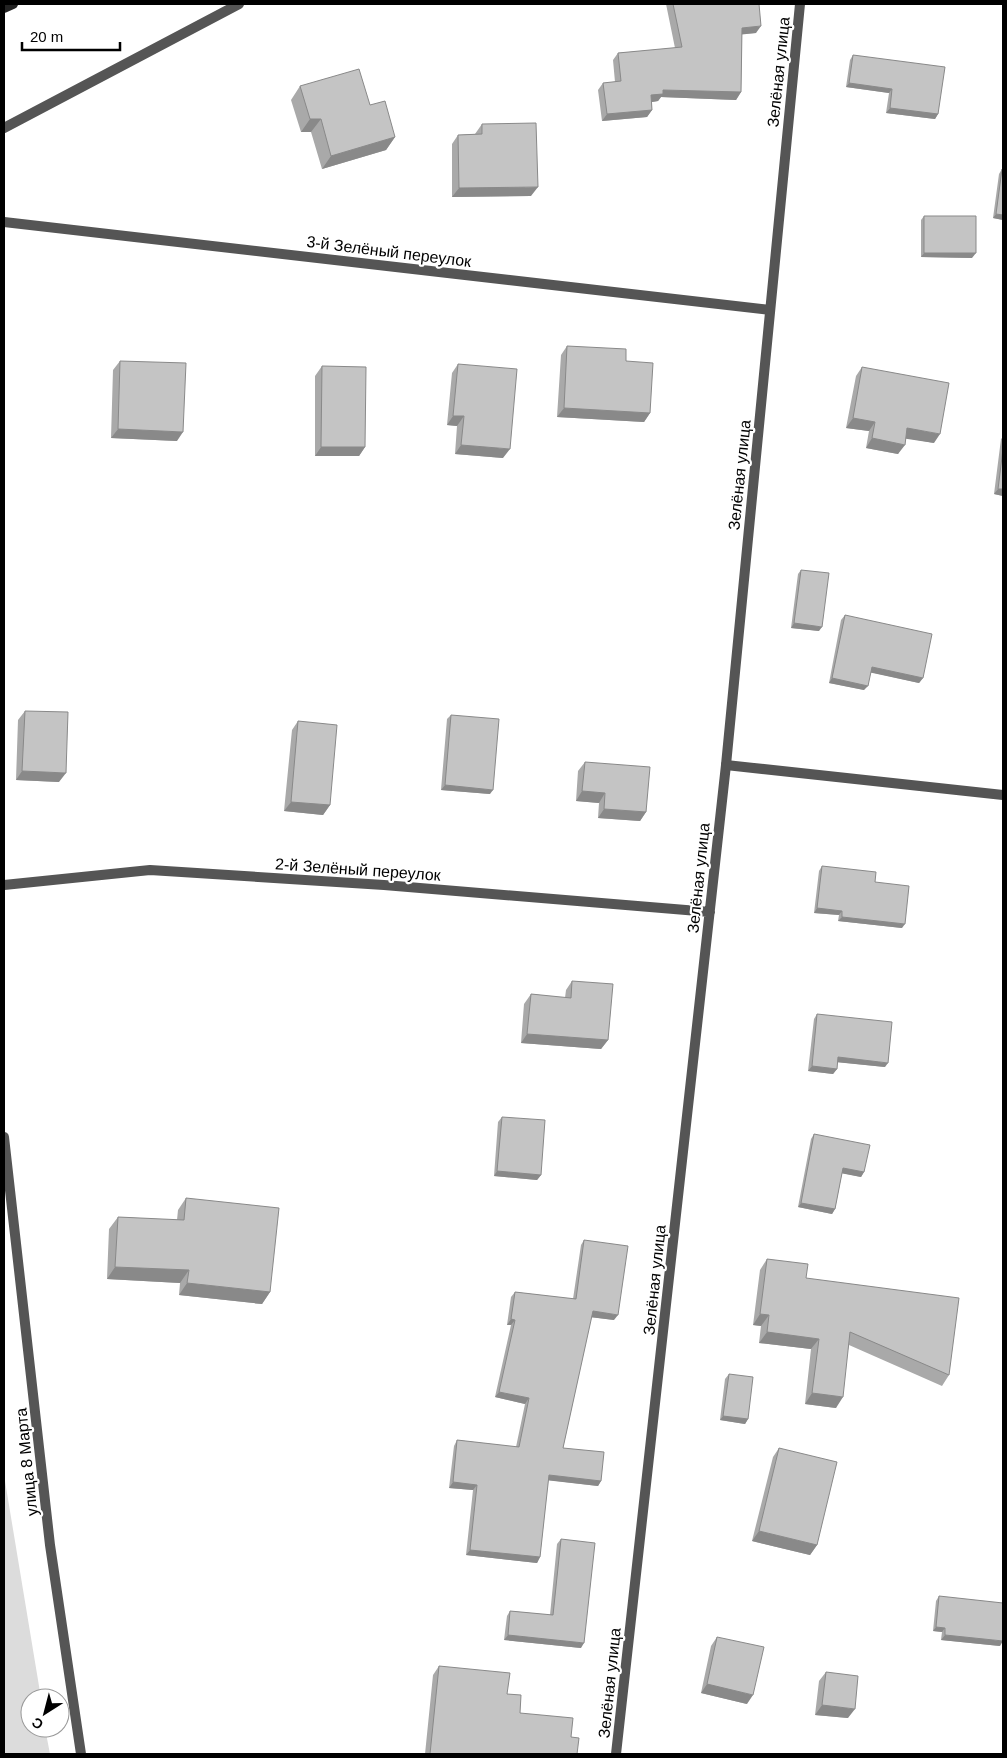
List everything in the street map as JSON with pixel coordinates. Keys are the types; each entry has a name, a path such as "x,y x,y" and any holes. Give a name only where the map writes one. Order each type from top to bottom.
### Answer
{"street":[{"path":"4,8 13,4"},
{"path":"4,128 239,4"},
{"name":"Зелёная улица","path":"616,1754 726,765 800,4"},
{"name":"3-й Зелёный переулок","path":"4,222 770,310"},
{"path":"726,765 1003,795"},
{"name":"2-й Зелёный переулок","path":"4,885 150,870 384,884 710,912"},
{"name":"улица 8 Марта","path":"4,1136 50,1545 81,1754"}],"shaded area":[{"path":"4,1475 39,1688 20,1688 20,1738 47,1738 50,1754 4,1754"}],"building":[{"path":"673,4 759,4 761,26 742,28 741,92 663,90 663,94 651,95 652,110 607,114 603,83 621,81 618,53 682,47"},
{"path":"853,55 945,67 938,114 890,108 892,89 849,83"},
{"path":"359,69 370,105 385,101 395,137 331,156 321,119 310,119 300,86"},
{"path":"536,123 538,187 459,188 458,135 482,134 482,124"},
{"path":"1003,169 1003,215 996,214"},
{"path":"924,216 976,216 976,253 924,253"},
{"path":"567,346 626,349 626,361 653,363 650,413 564,408"},
{"path":"120,361 186,363 183,432 118,429"},
{"path":"458,364 517,369 510,449 461,445 464,416 453,416"},
{"path":"322,366 366,367 365,447 321,447"},
{"path":"862,367 949,383 940,434 907,428 905,445 872,438 875,422 853,418"},
{"path":"1003,449 1003,489 998,489"},
{"path":"801,570 829,573 822,627 794,623"},
{"path":"845,615 932,634 923,678 872,667 868,686 832,678"},
{"path":"25,711 68,712 66,773 22,771"},
{"path":"451,715 499,719 493,790 445,785"},
{"path":"298,721 337,725 330,805 291,802"},
{"path":"585,762 650,767 646,812 604,809 605,793 582,791"},
{"path":"822,866 876,872 875,882 909,886 905,924 842,917 842,911 817,908"},
{"path":"572,981 613,984 608,1040 527,1034 531,994 571,998"},
{"path":"817,1014 892,1022 888,1063 838,1057 837,1069 812,1066"},
{"path":"502,1117 545,1120 541,1175 497,1171"},
{"path":"814,1134 870,1145 864,1172 843,1168 835,1209 801,1203"},
{"path":"186,1198 279,1208 270,1292 187,1283 189,1270 115,1267 118,1217 184,1220"},
{"path":"584,1240 628,1246 618,1315 593,1311 563,1448 604,1452 601,1481 549,1475 540,1557 470,1550 477,1485 453,1482 457,1440 519,1447 529,1398 499,1392 515,1320 511,1319 515,1292 576,1299"},
{"path":"767,1259 808,1264 806,1278 959,1298 949,1375 850,1332 843,1397 812,1393 819,1339 767,1332 769,1315 760,1314"},
{"path":"729,1374 753,1377 748,1419 723,1416"},
{"path":"779,1448 837,1462 817,1545 759,1531"},
{"path":"561,1539 595,1543 584,1643 508,1635 510,1611 553,1615"},
{"path":"939,1596 1003,1603 1003,1641 945,1635 945,1628 936,1627"},
{"path":"717,1637 764,1647 753,1695 707,1684"},
{"path":"439,1666 510,1673 507,1694 521,1695 520,1713 573,1718 571,1737 579,1738 577,1754 430,1754"},
{"path":"826,1672 858,1676 855,1709 822,1705"}]}
